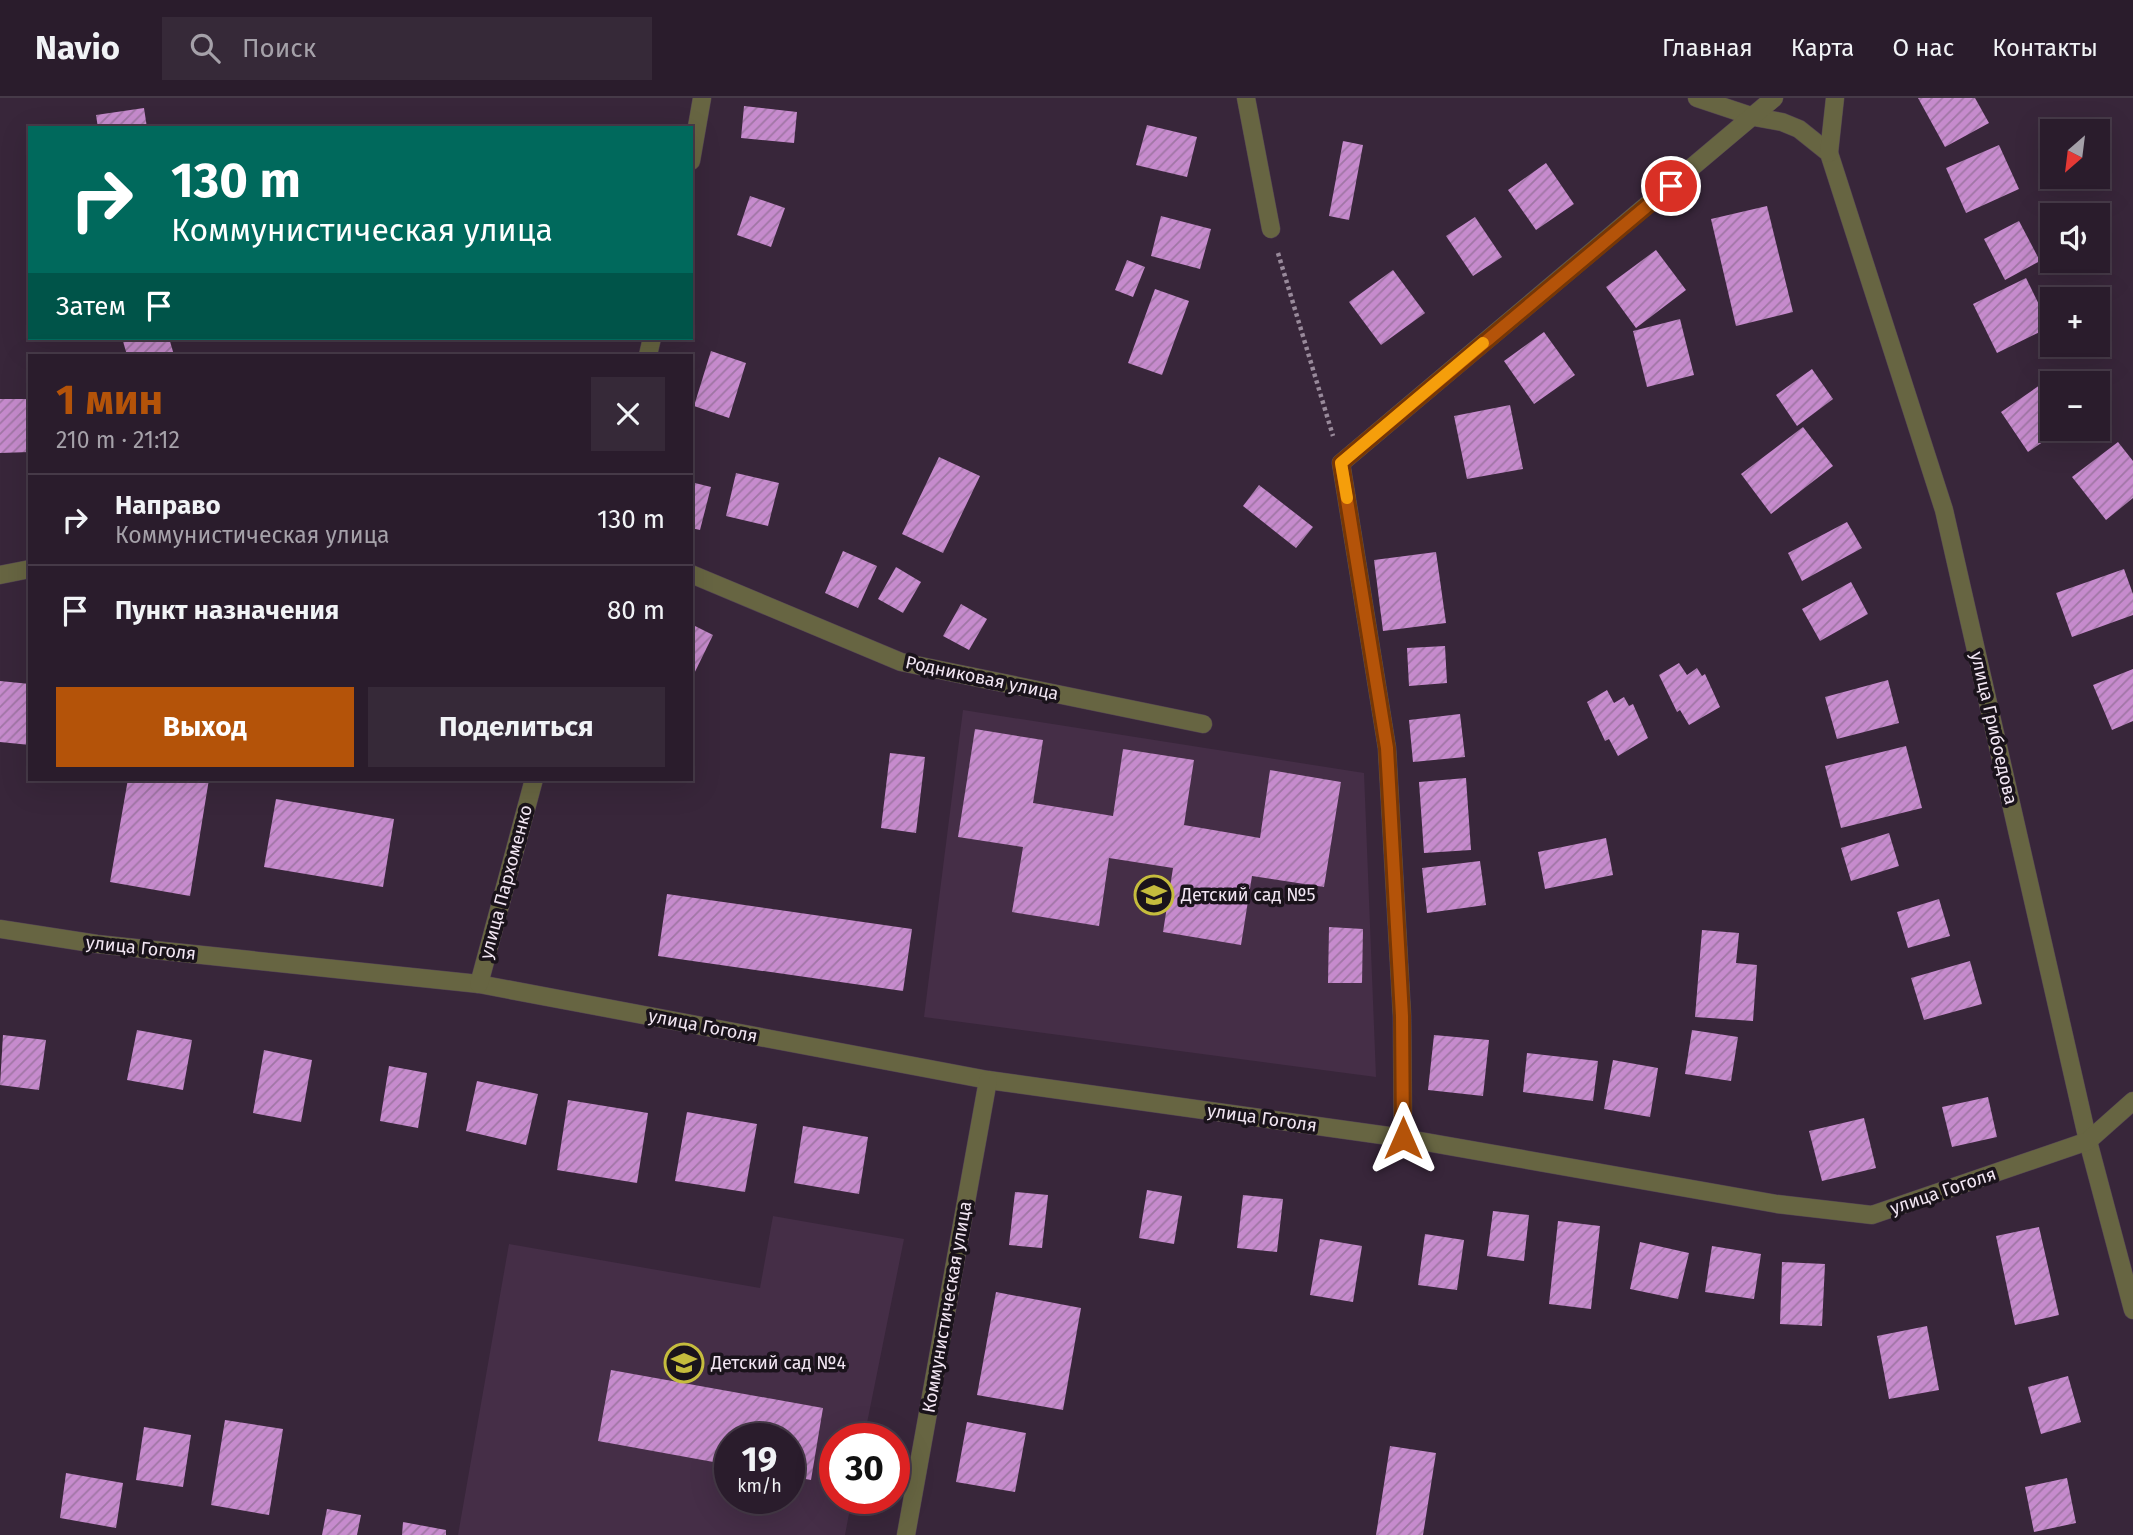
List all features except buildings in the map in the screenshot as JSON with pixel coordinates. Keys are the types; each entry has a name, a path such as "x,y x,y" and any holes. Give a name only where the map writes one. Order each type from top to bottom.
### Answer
{"street":[{"path":"693,150 702,98"},
{"path":"1246,98 1271,229"},
{"path":"1697,98 1799,129 1829,153"},
{"path":"1403,1138 1402,1016 1387,748 1341,463 1774,98"},
{"name":"улица Грибоедова","path":"1835,98 1829,153 1944,510 2088,1141 2133,1310"},
{"path":"0,575 28,569"},
{"name":"Родниковая улица","path":"693,575 901,662 1203,723"},
{"name":"улица Пархоменко","path":"479,984 533,781"},
{"name":"улица Гоголя","path":"0,929 97,944 479,984 988,1080 1403,1138 1777,1204 1872,1215 2088,1141 2133,1101"},
{"name":"Коммунистическая улица","path":"906,1535 988,1080"}],"path":[{"path":"1271,229 1341,463"}],"shaded area":[{"name":"Детский сад №5","path":"963,710 1364,773 1376,1077 924,1017"},
{"name":"Детский сад №4","path":"773,1216 904,1239 867,1423 819,1423 819,1514 849,1514 845,1535 458,1535 509,1244 760,1288"}],"slow traffic":[{"path":"1347,498 1341,463 1483,343"}],"place":[{"name":"Детский сад №5","path":"1154,895"},
{"name":"Детский сад №4","path":"684,1363"}],"route":[{"path":"1403,1138 1402,1016 1387,748 1341,463 1671,186"}]}
